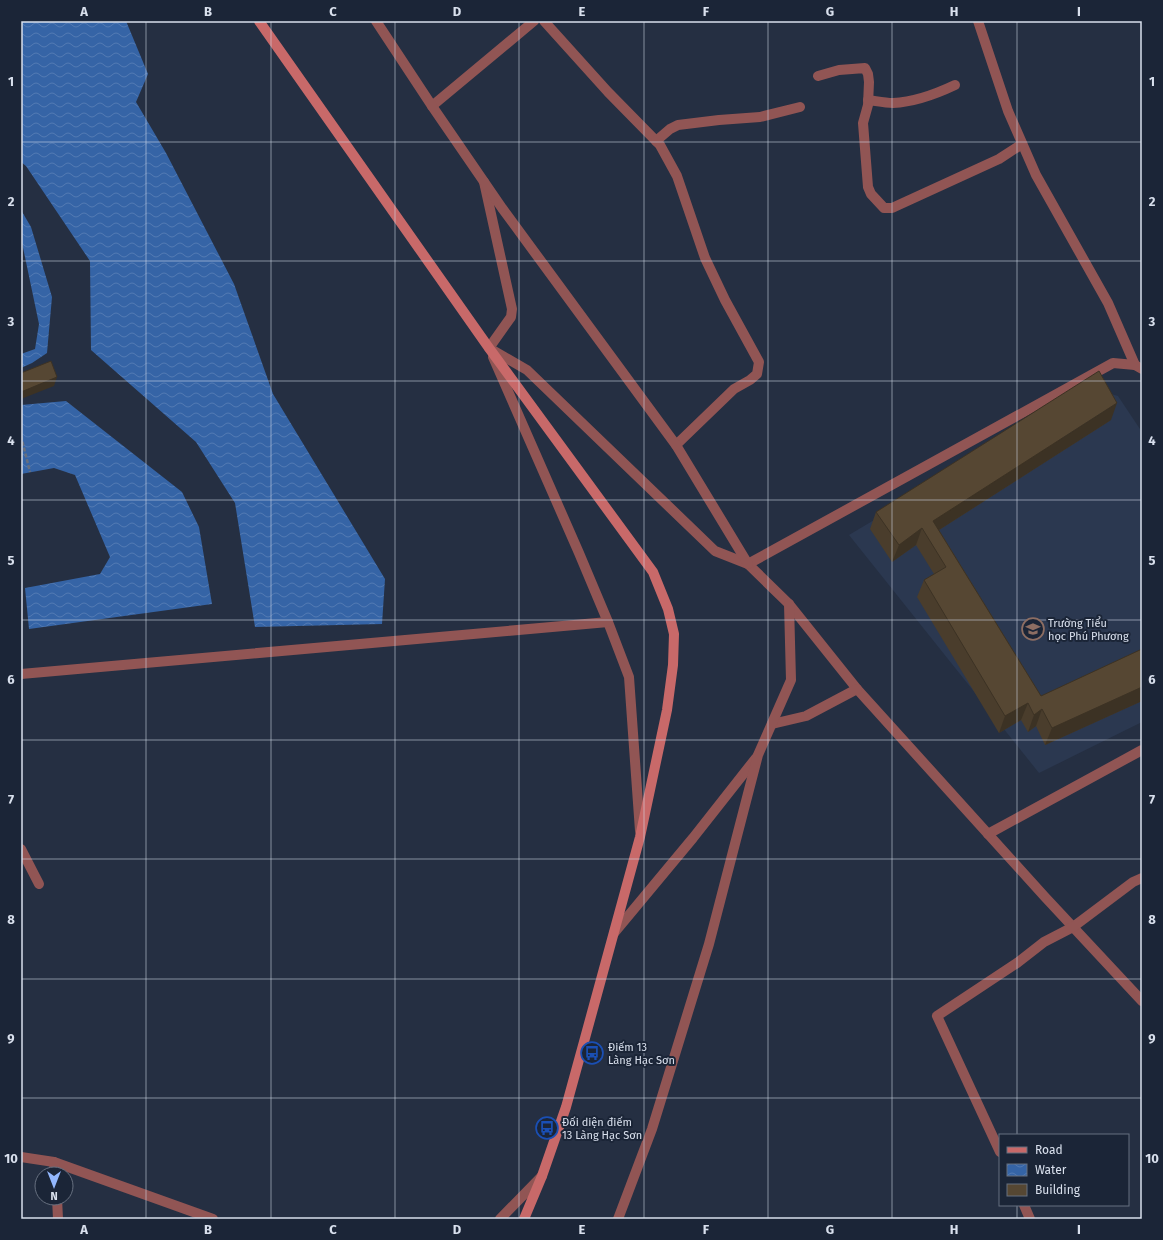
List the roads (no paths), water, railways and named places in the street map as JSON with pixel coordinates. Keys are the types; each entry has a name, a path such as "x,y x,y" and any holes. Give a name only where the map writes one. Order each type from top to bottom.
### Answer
{"main road":[{"path":"259,21 489,348 653,572 668,609 674,634 673,665 667,710 640,837 566,1107 542,1176 524,1219"}],"street":[{"path":"376,21 502,208 676,444 748,564 789,604 857,689 1142,1001"},
{"path":"432,106 534,21"},
{"path":"544,21 608,92 660,145 677,176 705,258 725,300 759,362 757,374 750,380 734,389 676,444"},
{"path":"978,21 1008,111 1036,175 1108,303 1138,367"},
{"path":"818,76 839,70 865,68 867,70 868,100 863,123 868,187 870,194 884,208 892,208 901,204 998,158 1022,144"},
{"path":"868,100 892,103 908,101 927,96 955,85"},
{"path":"656,141 670,129 678,126 719,120 760,117 800,107"},
{"path":"484,182 512,309 511,317 489,348"},
{"path":"489,348 527,370 715,551 748,564"},
{"path":"489,348 608,622 629,677 640,837"},
{"path":"748,564 1113,363 1138,367"},
{"path":"618,1219 652,1129 709,944 758,755 791,680 789,604"},
{"path":"21,674 608,622"},
{"path":"772,724 806,716 857,689"},
{"path":"988,834 1142,750"},
{"path":"614,934 693,838 758,755"},
{"path":"21,849 39,884"},
{"path":"999,1150 937,1016 1017,963 1044,942 1073,927 1133,882 1142,878"},
{"path":"21,1157 54,1162 213,1219"},
{"path":"54,1162 54,1166"},
{"path":"500,1219 542,1176"},
{"path":"57,1206 58,1219"},
{"path":"1024,1206 1030,1219"}],"water":[{"path":"21,21 126,21 148,74 136,102 166,153 234,284 273,394 385,579 382,624 255,627 235,503 196,442 91,350 90,261 26,166 21,162"},
{"path":"21,210 31,227 52,297 47,353 21,368 21,354 35,349 39,324 21,238"},
{"path":"66,401 182,492 199,527 212,604 29,629 25,588 100,574 110,557 75,475 54,468 21,474 21,405"}],"place":[{"name":"Trường Tiểu học Phú Phương","path":"1033,629"},
{"name":"Điếm 13 Làng Hạc Sơn","path":"592,1053"},
{"name":"Đối diện điếm 13 Làng Hạc Sơn","path":"547,1128"}]}
